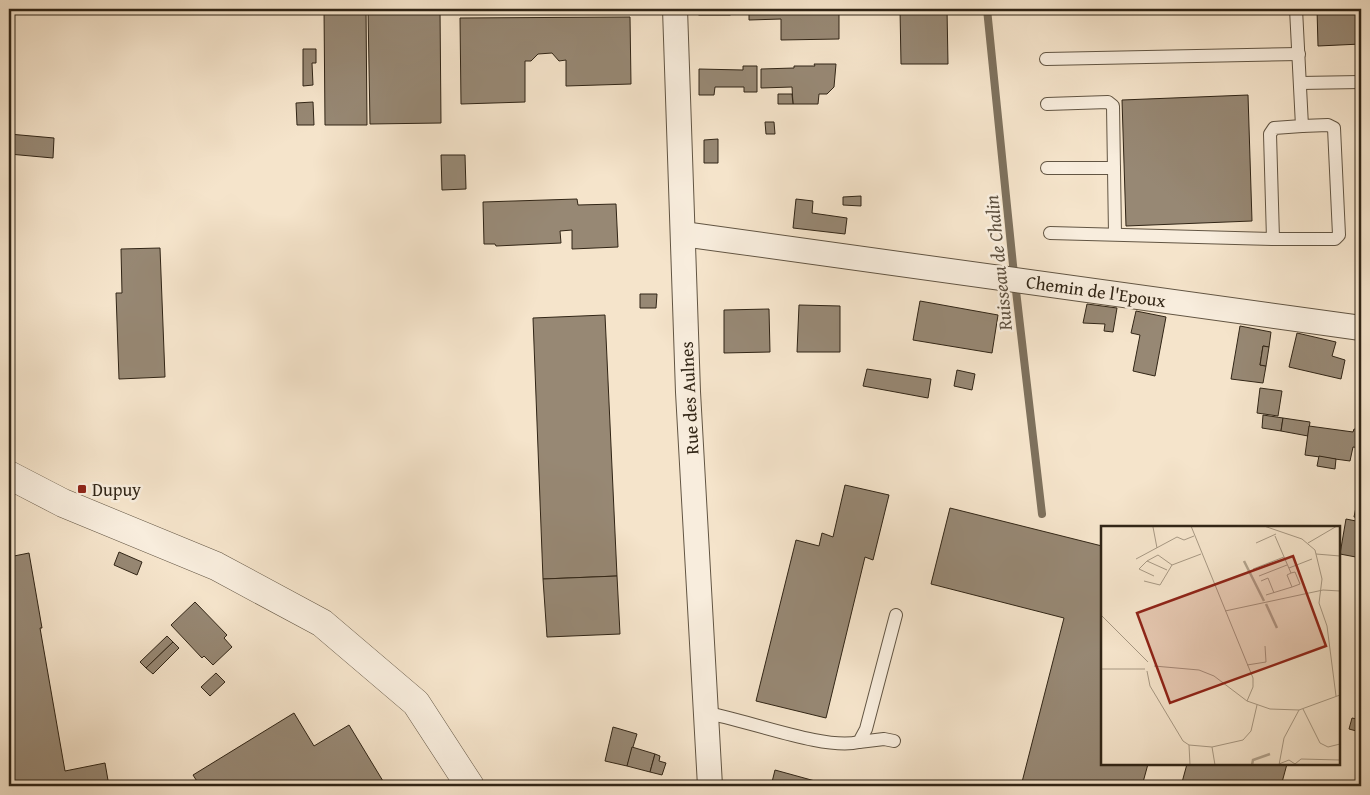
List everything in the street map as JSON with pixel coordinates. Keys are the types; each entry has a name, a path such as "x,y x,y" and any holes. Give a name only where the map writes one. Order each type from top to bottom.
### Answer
{"street":[{"name":"Rue des Aulnes","path":"676,9 689,412 710,786"},
{"name":"Chemin de l'Epoux","path":"683,234 1361,328"},
{"path":"9,475 96,517 216,566 322,624 416,703 470,786"},
{"path":"9,492 96,517"}],"lane":[{"path":"1296,9 1302,126"},
{"path":"1046,59 1299,54"},
{"path":"1300,83 1361,82"},
{"path":"1047,104 1108,102 1113,106 1116,234"},
{"path":"1050,232 1273,239 1335,239 1339,235 1334,128 1328,125 1274,128 1270,134 1273,239"},
{"path":"1047,168 1114,168"},
{"path":"859,742 866,729 896,615"},
{"path":"706,713 816,740 847,745 859,742 894,741"}],"building":[{"path":"324,9 366,9 367,125 325,125"},
{"path":"368,9 440,9 441,123 370,124"},
{"path":"699,9 730,9 730,15 699,15"},
{"path":"749,9 839,9 839,39 781,40 781,19 749,20"},
{"path":"900,9 947,9 948,64 901,64"},
{"path":"1317,9 1361,9 1361,44 1318,46"},
{"path":"630,17 631,84 566,86 566,60 559,61 552,53 538,54 531,61 525,61 525,102 461,104 460,18"},
{"path":"303,49 316,49 316,63 312,63 313,85 303,86"},
{"path":"814,64 836,64 834,87 827,94 819,94 818,104 793,104 792,87 761,88 761,69 815,66"},
{"path":"743,66 757,66 757,92 744,92 744,87 715,87 714,95 699,95 699,69 743,70"},
{"path":"778,94 792,94 793,104 778,104"},
{"path":"1248,95 1252,221 1126,226 1122,100"},
{"path":"313,102 314,125 297,125 296,103"},
{"path":"765,122 774,122 775,134 766,134"},
{"path":"9,134 54,138 53,158 9,154"},
{"path":"718,139 718,163 704,163 704,140"},
{"path":"441,155 465,155 466,189 442,190"},
{"path":"861,196 861,206 843,205 843,197"},
{"path":"577,199 578,205 616,204 618,247 572,249 572,230 560,231 561,243 496,246 495,244 484,244 483,202"},
{"path":"796,199 813,201 812,213 847,218 845,234 793,228"},
{"path":"160,248 165,377 119,379 116,293 122,293 121,249"},
{"path":"640,294 657,294 656,308 640,308"},
{"path":"920,301 998,315 992,353 913,340"},
{"path":"1087,304 1117,308 1113,332 1104,331 1105,324 1083,323"},
{"path":"799,305 840,306 840,352 797,352"},
{"path":"769,309 770,352 724,353 724,310"},
{"path":"1136,311 1166,317 1155,376 1133,371 1140,335 1131,333"},
{"path":"605,315 617,576 543,579 533,318"},
{"path":"1240,326 1271,332 1269,347 1263,346 1260,365 1266,366 1263,383 1231,379"},
{"path":"1297,333 1336,342 1332,356 1345,360 1341,379 1289,367"},
{"path":"1263,346 1269,347 1266,366 1260,365"},
{"path":"867,369 931,379 928,398 863,386"},
{"path":"957,370 975,374 972,390 954,386"},
{"path":"1260,388 1282,391 1278,416 1257,413"},
{"path":"1263,415 1283,418 1281,431 1262,428"},
{"path":"1283,418 1310,422 1308,436 1281,431"},
{"path":"1309,426 1353,432 1354,429 1361,430 1361,448 1353,447 1350,461 1305,455"},
{"path":"1319,456 1336,459 1335,469 1317,466"},
{"path":"845,485 889,495 873,560 865,557 826,718 756,701 796,540 819,546 822,533 833,537"},
{"path":"1356,507 1361,508 1361,518 1354,517"},
{"path":"950,508 1101,546 1101,765 1148,765 1142,786 1021,786 1064,618 931,584"},
{"path":"1346,519 1361,522 1361,558 1340,554"},
{"path":"119,552 142,562 137,575 114,565"},
{"path":"29,553 65,771 105,763 109,786 9,786 9,557"},
{"path":"617,576 620,634 547,637 543,579"},
{"path":"195,602 227,635 224,638 232,647 213,665 204,656 202,658 171,625"},
{"path":"167,636 173,642 146,668 140,662"},
{"path":"173,642 179,648 153,674 146,668"},
{"path":"216,673 225,682 210,696 201,687"},
{"path":"294,713 314,746 349,725 386,786 200,786 193,775"},
{"path":"1352,718 1361,720 1361,735 1360,732 1349,729"},
{"path":"613,727 637,734 627,766 605,761"},
{"path":"632,747 655,754 650,772 627,766"},
{"path":"655,754 660,756 659,761 666,763 662,775 650,772"},
{"path":"1187,765 1287,765 1281,786 1181,786"},
{"path":"775,770 815,781 814,786 771,786"}],"waterway":[{"name":"Ruisseau de Chalin","path":"987,9 1013,265 1042,514"}],"place":[{"name":"Dupuy","path":"82,489"}]}
